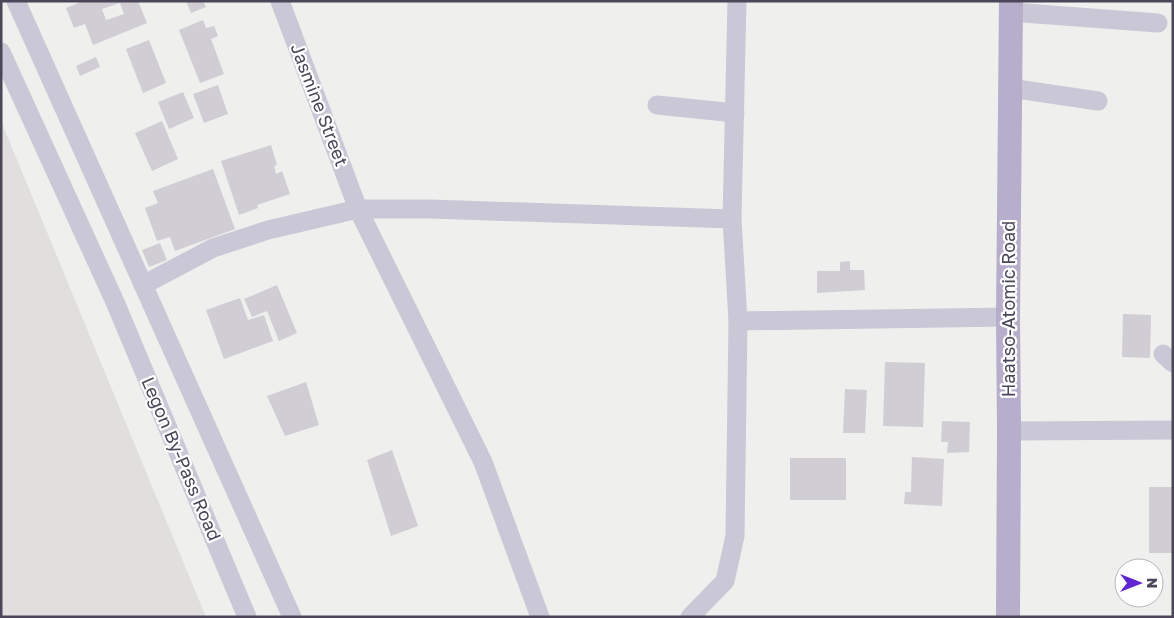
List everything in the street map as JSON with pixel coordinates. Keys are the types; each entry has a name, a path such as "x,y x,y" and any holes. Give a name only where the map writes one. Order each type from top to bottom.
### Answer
{"main road":[{"name":"Haatso-Atomic Road","path":"1008,617 1011,7"}],"street":[{"path":"16,1 292,617"},
{"name":"Jasmine Street","path":"280,1 358,209 483,462 540,617"},
{"path":"690,617 725,581 735,536 738,321 732,219 737,1"},
{"path":"1011,7 1158,23"},
{"name":"Legon By-Pass Road","path":"1,52 115,302 248,617"},
{"path":"1010,88 1098,101"},
{"path":"657,105 735,113"},
{"path":"142,285 213,248 268,230 358,209 732,219"},
{"path":"738,321 1008,317"},
{"path":"1009,431 1173,430"}],"shaded area":[{"path":"1,121 206,617 1,617"}],"building":[{"path":"83,1 138,1 147,23 93,45 85,24 74,28 66,8","holes":["120,3 124,14 106,20 102,9"]},
{"path":"186,1 203,1 206,7 191,13"},
{"path":"203,20 206,28 214,26 218,36 211,39 224,74 200,83 179,30"},
{"path":"149,40 166,83 143,93 126,49"},
{"path":"96,57 100,67 80,76 76,66"},
{"path":"218,85 228,114 204,123 193,94"},
{"path":"183,92 194,118 169,129 158,102"},
{"path":"162,121 178,159 152,171 135,133"},
{"path":"271,145 277,165 274,166 276,174 282,171 290,194 257,205 258,208 239,215 221,161"},
{"path":"213,169 235,229 175,251 170,237 157,241 145,208 158,203 153,191"},
{"path":"160,243 167,260 149,267 142,250"},
{"path":"850,261 850,270 864,270 865,290 817,293 817,271 840,271 840,262"},
{"path":"277,285 297,333 279,341 267,311 252,317 244,299"},
{"path":"240,298 248,320 264,315 273,341 224,359 206,310"},
{"path":"1123,314 1151,315 1150,358 1122,357"},
{"path":"885,362 925,363 923,427 883,426"},
{"path":"306,382 319,425 285,436 267,396"},
{"path":"845,389 867,390 865,433 843,433"},
{"path":"942,421 970,422 969,452 947,453 948,442 941,442"},
{"path":"392,450 418,526 391,536 367,460"},
{"path":"912,457 944,459 942,506 904,504 905,492 911,492"},
{"path":"790,458 846,458 846,500 790,500"},
{"path":"1149,487 1173,487 1173,553 1149,553"}]}
